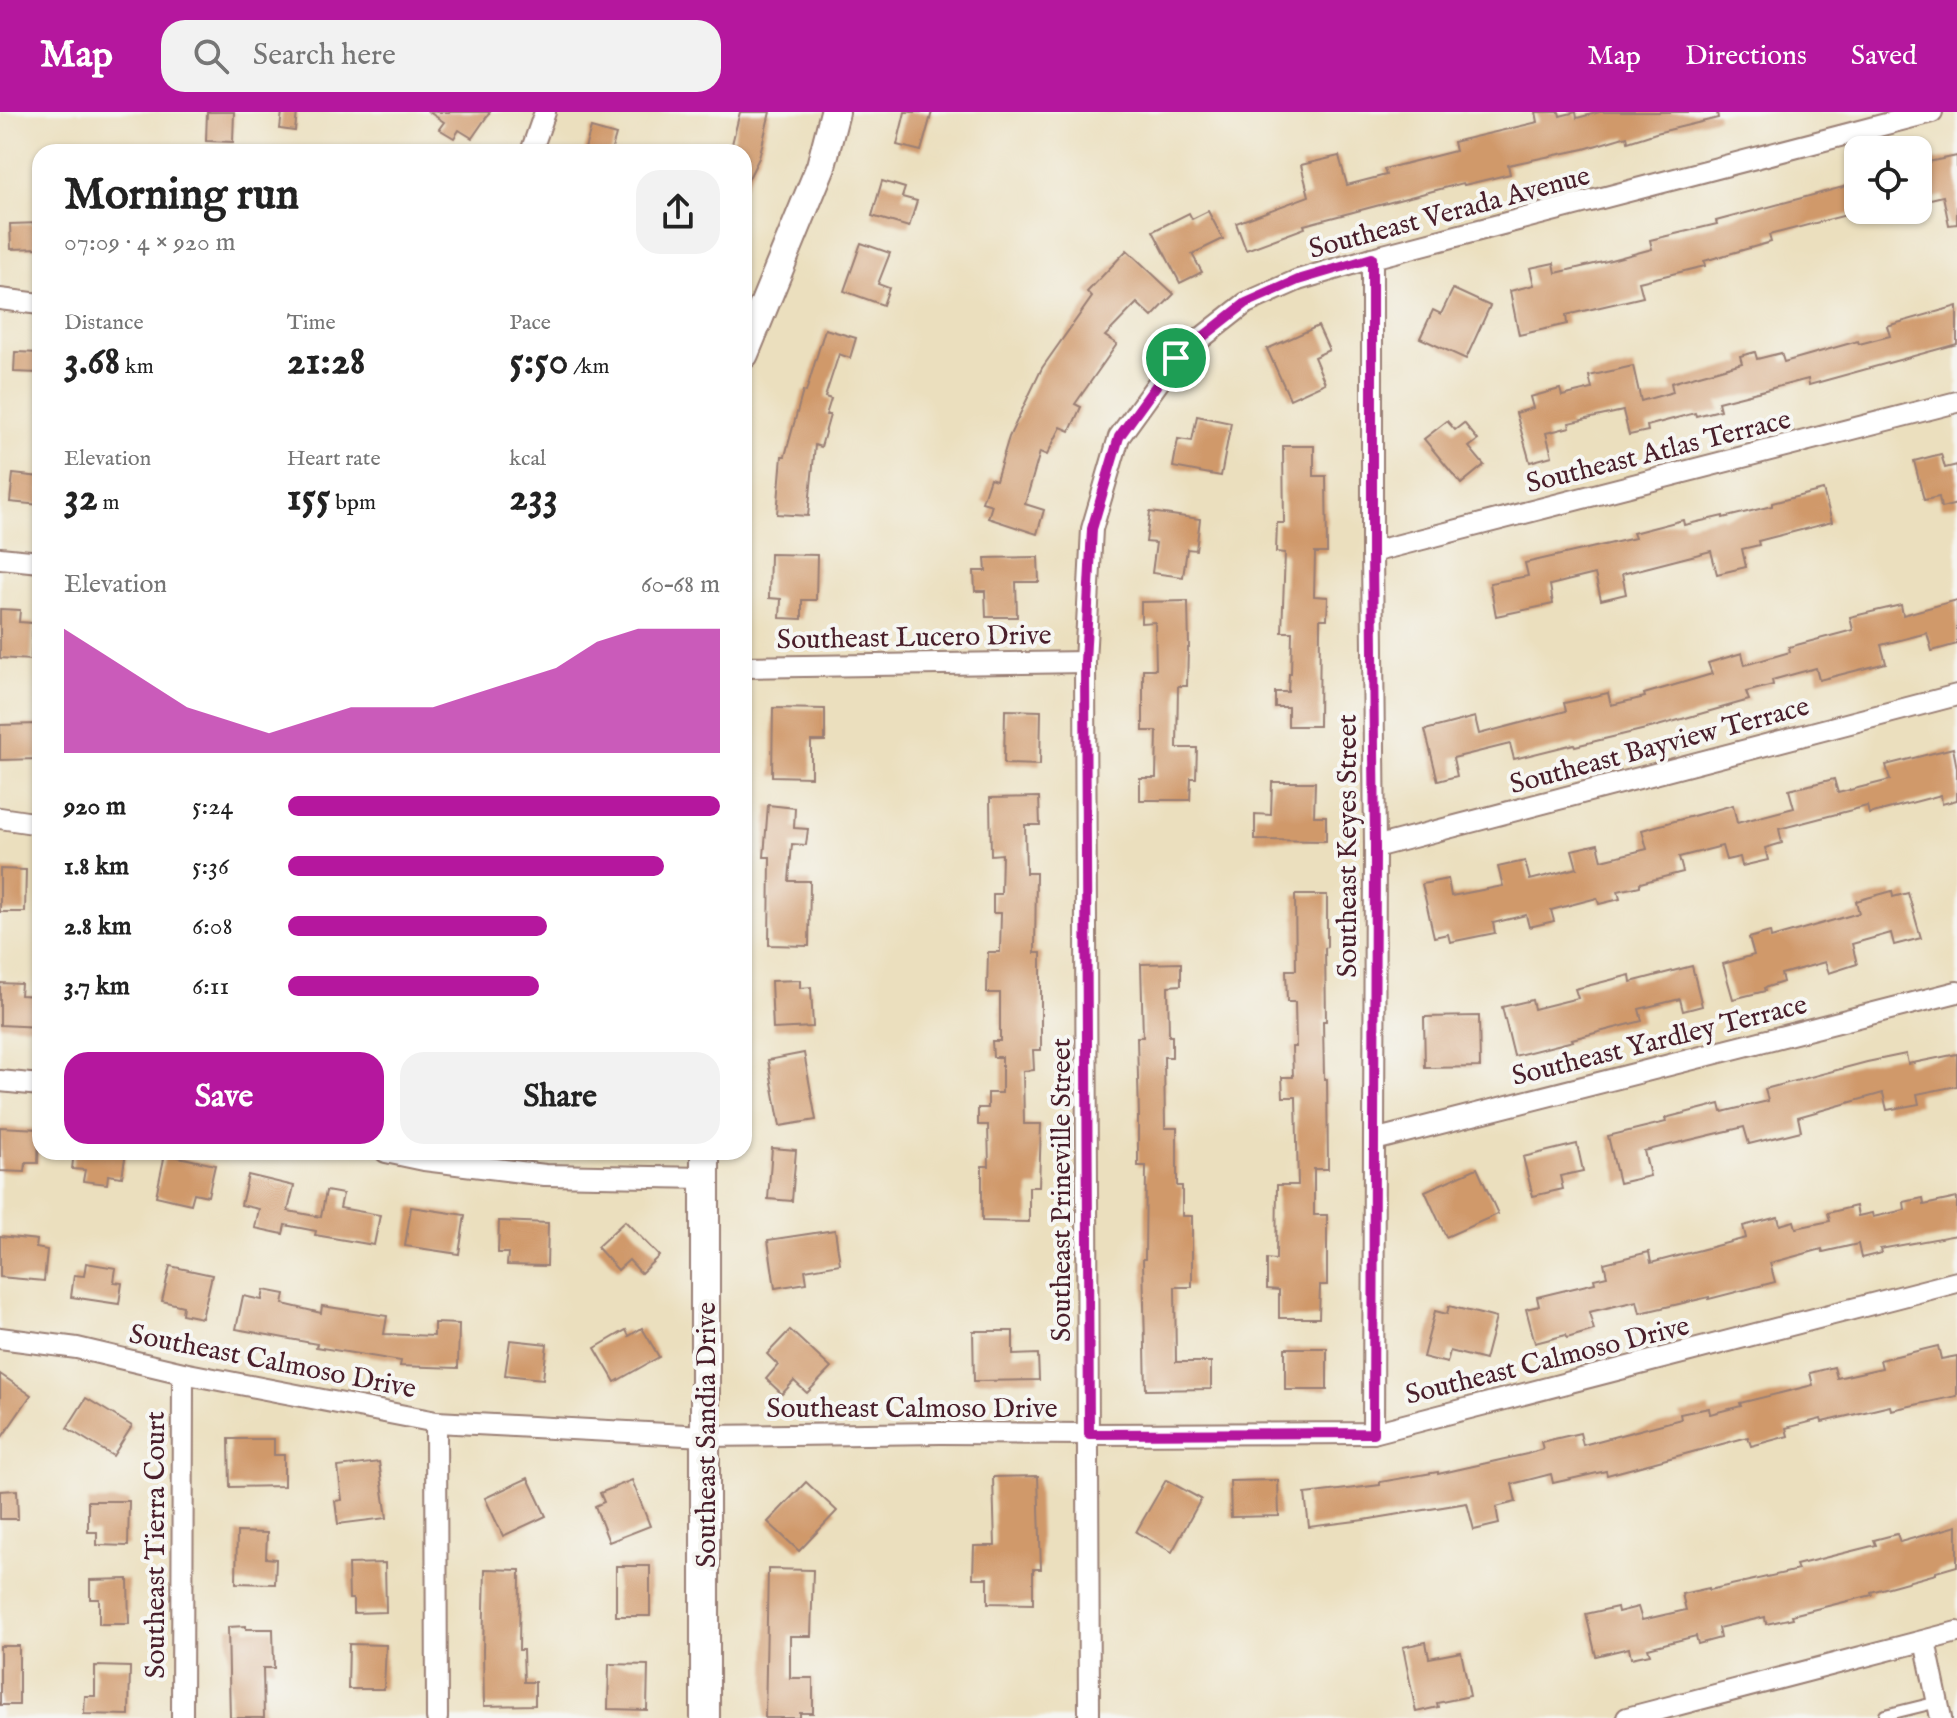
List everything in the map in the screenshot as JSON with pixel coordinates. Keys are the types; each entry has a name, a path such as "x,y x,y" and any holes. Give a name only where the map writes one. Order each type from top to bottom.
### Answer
{"street":[{"path":"534,144 545,112"},
{"path":"752,334 821,166 835,112"},
{"name":"Southeast Verada Avenue","path":"1085,662 1092,529 1119,437 1176,358 1246,303 1298,280 1372,258 1932,112"},
{"name":"Southeast Keyes Street","path":"1372,258 1375,847 1373,1433"},
{"path":"0,299 32,303"},
{"name":"Southeast Atlas Terrace","path":"1372,552 1957,402"},
{"path":"0,558 32,561"},
{"name":"Southeast Lucero Drive","path":"752,667 1085,662"},
{"name":"Southeast Prineville Street","path":"1085,662 1089,1718"},
{"name":"Southeast Bayview Terrace","path":"1375,847 1957,695"},
{"path":"0,818 32,823"},
{"name":"Southeast Yardley Terrace","path":"1374,1140 1957,992"},
{"path":"0,1081 32,1084"},
{"path":"424,1160 545,1175 705,1165"},
{"name":"Southeast Sandia Drive","path":"705,1165 705,1718"},
{"name":"Southeast Calmoso Drive","path":"0,1338 77,1348 183,1373 436,1422 705,1436 1373,1433 1957,1282"},
{"name":"Southeast Tierra Court","path":"182,1718 183,1373"},
{"path":"436,1422 437,1718"},
{"path":"1627,1718 1957,1632"},
{"path":"1925,1641 1940,1710"}],"lane":[{"path":"1886,1718 1885,1715 1940,1710"}],"building":[{"path":"207,112 234,112 233,142 206,141"},
{"path":"282,112 297,112 295,131 280,129"},
{"path":"429,112 490,112 472,138 459,130 454,138 439,129 444,122"},
{"path":"740,112 770,112 759,158 752,172 752,144 732,144"},
{"path":"905,112 932,112 921,151 897,145"},
{"path":"1536,112 1559,112 1560,116 1576,112 1577,118 1600,112 1717,112 1718,118 1628,142 1627,136 1584,149 1508,165 1510,174 1463,183 1304,225 1305,228 1246,250 1236,223 1309,196 1301,165 1339,156 1347,185 1386,175 1384,169 1455,151 1453,142 1538,122"},
{"path":"591,128 616,135 613,144 586,144"},
{"path":"1957,156 1957,224 1949,225 1943,196 1932,199 1932,161"},
{"path":"882,181 905,188 902,197 917,201 909,227 872,216"},
{"path":"1844,187 1844,216 1769,235 1771,242 1704,261 1705,266 1639,282 1643,297 1566,315 1567,324 1519,335 1510,291 1534,285 1530,268 1554,263 1556,273 1607,261 1652,249 1650,240 1717,224 1716,221"},
{"path":"1208,211 1223,239 1192,254 1202,272 1180,283 1153,231 1189,213 1192,219"},
{"path":"32,223 32,248 11,249 10,224"},
{"path":"861,243 890,253 878,284 889,288 883,305 844,291"},
{"path":"1127,250 1174,294 1152,317 1137,303 1105,336 1117,344 1075,404 1081,407 1070,431 1061,427 1047,455 1040,452 1025,504 1044,510 1037,534 988,518 992,505 982,502 990,478 996,480 1009,437 1042,368 1092,297 1087,292"},
{"path":"1453,289 1490,306 1466,359 1420,338 1433,310 1441,314"},
{"path":"1957,306 1957,344 1809,385 1808,379 1718,402 1720,410 1696,416 1695,413 1647,426 1648,431 1629,435 1623,411 1569,423 1570,427 1546,433 1552,456 1530,462 1516,413 1533,408 1530,397 1560,389 1562,396 1592,389 1589,376 1633,366 1641,401 1673,392 1671,383 1742,363 1740,356 1755,352 1757,359 1781,353 1784,362 1858,341 1859,344 1890,336 1887,326"},
{"path":"1318,326 1329,350 1314,357 1325,383 1290,399 1267,349"},
{"path":"825,329 856,338 850,358 839,354 825,397 831,399 826,415 830,415 821,447 815,445 808,516 777,514 782,456 785,456"},
{"path":"15,352 32,353 32,373 14,372"},
{"path":"1197,416 1231,423 1221,476 1173,467 1178,439 1192,441"},
{"path":"1447,421 1455,430 1464,423 1478,440 1469,447 1484,465 1461,484 1424,439"},
{"path":"1283,446 1314,446 1314,476 1326,476 1327,553 1315,553 1314,596 1328,597 1327,619 1320,619 1319,726 1288,726 1288,707 1275,707 1275,692 1288,692 1291,674 1292,632 1282,632 1285,553 1276,552 1277,523 1284,523"},
{"path":"1941,454 1945,468 1957,465 1957,504 1941,508 1939,497 1924,500 1914,461"},
{"path":"13,474 32,476 32,504 10,502"},
{"path":"1823,490 1832,522 1758,541 1759,545 1742,549 1746,567 1717,574 1711,551 1622,574 1626,594 1601,600 1595,574 1550,585 1553,604 1496,616 1490,583 1528,576 1525,563 1635,538 1633,533 1683,520 1684,525 1723,518"},
{"path":"1150,512 1200,519 1196,550 1187,549 1183,577 1152,573 1156,543 1146,542"},
{"path":"770,554 817,555 816,600 802,600 802,619 780,618 781,599 769,598"},
{"path":"1038,557 1039,582 1016,582 1017,617 986,617 985,591 975,591 974,571 986,571 985,558"},
{"path":"1957,600 1957,644 1932,651 1927,633 1881,645 1886,663 1819,680 1816,668 1772,680 1773,685 1746,692 1749,700 1575,746 1514,759 1510,744 1453,758 1457,776 1438,781 1425,730 1475,717 1479,734 1566,711 1564,703 1608,693 1611,705 1645,697 1644,694 1712,674 1708,663 1742,653 1745,665 1790,652 1789,647 1853,630 1850,617 1901,605 1903,615"},
{"path":"1188,601 1187,686 1178,686 1177,748 1197,748 1196,778 1191,778 1190,800 1140,800 1140,778 1156,778 1157,731 1143,731 1143,669 1156,669 1155,622 1141,623 1141,602"},
{"path":"0,609 20,610 19,622 32,623 31,660 0,658"},
{"path":"773,708 825,709 825,741 811,741 811,777 772,776"},
{"path":"1005,710 1041,711 1040,765 1004,764"},
{"path":"32,724 32,759 0,760 0,725"},
{"path":"1953,748 1957,768 1957,800 1942,804 1941,795 1869,814 1867,806 1779,829 1782,843 1765,848 1768,860 1742,866 1740,857 1726,860 1722,846 1679,857 1683,872 1618,891 1620,899 1599,904 1597,898 1551,910 1554,921 1529,927 1526,915 1493,923 1495,933 1450,942 1448,934 1434,937 1422,884 1448,879 1451,896 1503,886 1498,867 1525,861 1530,880 1577,868 1572,850 1598,844 1602,860 1647,849 1642,830 1733,805 1737,823 1794,808 1789,790 1834,779 1838,793 1890,780 1886,765"},
{"path":"1272,782 1315,782 1314,816 1326,816 1326,841 1255,840 1255,814 1271,815"},
{"path":"1039,797 1040,825 1025,825 1026,873 1036,873 1035,953 1041,953 1041,1050 1033,1050 1034,1070 1023,1071 1024,1124 1041,1124 1039,1187 1029,1187 1029,1222 982,1221 982,1166 989,1166 988,1125 978,1125 978,1108 988,1108 988,1093 1002,1093 1002,1057 993,1057 992,1041 1000,1041 1000,993 987,993 988,952 1000,952 1001,913 993,913 993,894 1001,894 1002,854 991,855 990,798"},
{"path":"768,805 795,808 794,828 808,829 806,845 792,844 789,881 810,881 809,946 769,945 770,857 764,857"},
{"path":"0,869 26,870 25,912 0,912"},
{"path":"1892,891 1893,897 1908,893 1921,938 1894,945 1891,933 1852,944 1857,964 1829,973 1825,962 1781,974 1783,982 1764,988 1765,991 1733,999 1723,964 1754,955 1749,938 1770,932 1771,938 1859,913 1856,901"},
{"path":"1295,895 1327,895 1326,1021 1323,1021 1328,1169 1314,1169 1314,1215 1327,1215 1327,1285 1320,1285 1319,1318 1279,1318 1279,1290 1267,1289 1267,1259 1276,1260 1277,1185 1298,1185 1296,1097 1283,1097 1282,1077 1293,1077 1292,1047 1296,1047 1295,1002 1287,1002 1286,970 1296,970"},
{"path":"1181,963 1181,985 1168,986 1172,1057 1164,1057 1165,1128 1177,1128 1177,1186 1182,1186 1182,1216 1192,1216 1192,1287 1175,1287 1176,1362 1211,1362 1211,1389 1146,1390 1143,1259 1146,1166 1138,1166 1137,1037 1143,1037 1141,964"},
{"path":"1692,966 1702,1006 1683,1011 1680,999 1639,1009 1642,1021 1514,1056 1502,1007 1532,1000 1534,1009 1578,998 1575,989 1630,975 1631,982"},
{"path":"800,980 800,988 811,987 813,1027 773,1029 771,981"},
{"path":"0,983 21,984 20,995 32,996 32,1027 0,1025"},
{"path":"1479,1016 1480,1067 1425,1068 1424,1017"},
{"path":"804,1053 816,1120 780,1126 768,1060"},
{"path":"1906,1054 1908,1064 1957,1054 1957,1086 1917,1094 1919,1104 1887,1110 1883,1093 1798,1117 1801,1131 1749,1144 1744,1127 1644,1151 1650,1176 1619,1183 1608,1136 1666,1122 1665,1118 1720,1104 1722,1112 1768,1101 1765,1089"},
{"path":"0,1127 32,1129 32,1160 38,1160 38,1163 26,1163 25,1172 0,1171"},
{"path":"1577,1144 1583,1171 1560,1176 1563,1189 1533,1196 1523,1157"},
{"path":"772,1148 796,1150 792,1201 768,1199"},
{"path":"73,1160 125,1160 122,1177 108,1175 107,1184 83,1181 85,1170 72,1169"},
{"path":"164,1160 192,1160 215,1165 208,1196 194,1193 191,1204 156,1196"},
{"path":"1477,1168 1498,1214 1446,1237 1425,1191"},
{"path":"248,1175 294,1186 288,1211 321,1217 326,1191 343,1194 340,1208 380,1215 374,1245 315,1235 316,1231 285,1225 283,1234 255,1228 259,1209 241,1205"},
{"path":"1923,1198 1924,1205 1957,1198 1957,1235 1880,1249 1881,1253 1861,1258 1858,1244 1823,1252 1822,1249 1770,1263 1775,1282 1640,1313 1637,1301 1589,1312 1594,1330 1535,1343 1526,1309 1539,1306 1537,1297 1595,1283 1594,1279 1607,1276 1604,1263 1649,1252 1651,1263 1746,1238 1743,1226 1778,1217 1780,1225 1794,1221 1796,1228 1830,1221 1828,1213 1856,1206 1858,1216 1872,1213 1873,1217 1905,1210 1904,1202"},
{"path":"411,1207 465,1215 459,1254 405,1246"},
{"path":"499,1221 548,1223 547,1266 507,1265 508,1253 498,1253"},
{"path":"625,1221 659,1256 641,1273 629,1260 618,1270 597,1247"},
{"path":"835,1230 840,1264 805,1270 807,1283 775,1288 768,1240"},
{"path":"0,1236 37,1240 36,1248 47,1250 44,1281 0,1277"},
{"path":"86,1263 116,1268 114,1282 122,1283 119,1304 71,1297 74,1275 84,1276"},
{"path":"170,1266 212,1275 202,1318 182,1314 183,1306 162,1301"},
{"path":"264,1290 285,1294 283,1304 321,1313 322,1306 387,1316 384,1334 434,1336 434,1323 459,1324 458,1368 400,1366 401,1361 316,1347 317,1344 236,1329 243,1296 262,1300"},
{"path":"1449,1306 1496,1318 1485,1360 1450,1351 1447,1363 1423,1357 1435,1311 1447,1314"},
{"path":"642,1328 659,1357 615,1382 595,1348 626,1330 629,1336"},
{"path":"790,1330 831,1368 807,1393 794,1381 782,1394 766,1379 778,1365 767,1354"},
{"path":"973,1331 1013,1331 1013,1355 1038,1354 1039,1380 974,1381"},
{"path":"510,1340 547,1344 543,1379 505,1375"},
{"path":"1938,1346 1941,1359 1957,1356 1957,1396 1891,1410 1890,1406 1822,1422 1821,1419 1786,1428 1788,1436 1751,1446 1748,1437 1607,1475 1606,1471 1553,1483 1551,1474 1512,1484 1516,1502 1496,1507 1499,1524 1474,1530 1467,1503 1309,1527 1305,1494 1438,1474 1527,1454 1543,1449 1541,1442 1580,1433 1583,1445 1681,1419 1680,1414 1709,1408 1710,1414 1741,1406 1740,1403 1813,1385 1810,1373 1834,1367 1837,1378 1882,1368 1880,1360"},
{"path":"1285,1348 1327,1348 1327,1390 1285,1390"},
{"path":"0,1374 31,1395 0,1440"},
{"path":"86,1398 132,1426 113,1456 67,1428"},
{"path":"229,1439 274,1439 274,1455 284,1455 284,1486 230,1487"},
{"path":"379,1462 387,1518 338,1524 335,1501 342,1500 338,1467"},
{"path":"1038,1476 1041,1569 1033,1569 1033,1604 988,1603 988,1578 973,1578 974,1546 995,1546 993,1477"},
{"path":"528,1478 546,1516 503,1536 485,1498"},
{"path":"632,1480 650,1526 609,1542 595,1506 604,1502 600,1493"},
{"path":"1166,1480 1201,1499 1172,1552 1136,1532"},
{"path":"1278,1480 1279,1516 1231,1517 1230,1481"},
{"path":"806,1482 837,1511 799,1551 768,1522"},
{"path":"17,1490 18,1519 0,1519 0,1491"},
{"path":"88,1501 129,1501 128,1546 97,1545 97,1532 88,1532"},
{"path":"1957,1526 1957,1566 1936,1574 1871,1592 1872,1595 1792,1615 1793,1618 1766,1624 1765,1617 1718,1628 1720,1638 1698,1644 1696,1636 1648,1648 1650,1654 1631,1658 1629,1648 1596,1656 1586,1614 1617,1607 1618,1612 1638,1607 1642,1620 1686,1610 1682,1594 1798,1570 1796,1565 1876,1545 1874,1540 1897,1534 1900,1542"},
{"path":"237,1532 267,1533 266,1558 276,1559 275,1584 236,1583"},
{"path":"385,1563 386,1612 353,1613 353,1599 349,1599 348,1564"},
{"path":"616,1566 650,1566 650,1616 616,1616"},
{"path":"485,1569 520,1570 519,1650 523,1650 524,1682 535,1682 535,1705 484,1706"},
{"path":"768,1569 813,1570 811,1636 790,1636 790,1678 813,1678 813,1713 800,1713 800,1718 765,1718"},
{"path":"128,1579 129,1624 99,1624 99,1599 90,1599 90,1580"},
{"path":"246,1626 246,1629 273,1629 274,1668 263,1668 264,1718 230,1718 228,1627"},
{"path":"1426,1642 1429,1658 1461,1652 1470,1696 1437,1703 1438,1707 1416,1712 1403,1647"},
{"path":"349,1644 386,1645 384,1689 348,1689"},
{"path":"0,1646 19,1646 19,1705 0,1705"},
{"path":"609,1664 648,1665 647,1710 608,1709"},
{"path":"95,1666 130,1667 129,1715 84,1714 85,1696 95,1696"}],"route":[{"path":"1372,258 1375,847 1373,1433 1089,1434 1085,662 1092,529 1119,437 1176,358 1246,303 1298,280 1372,258"}]}
